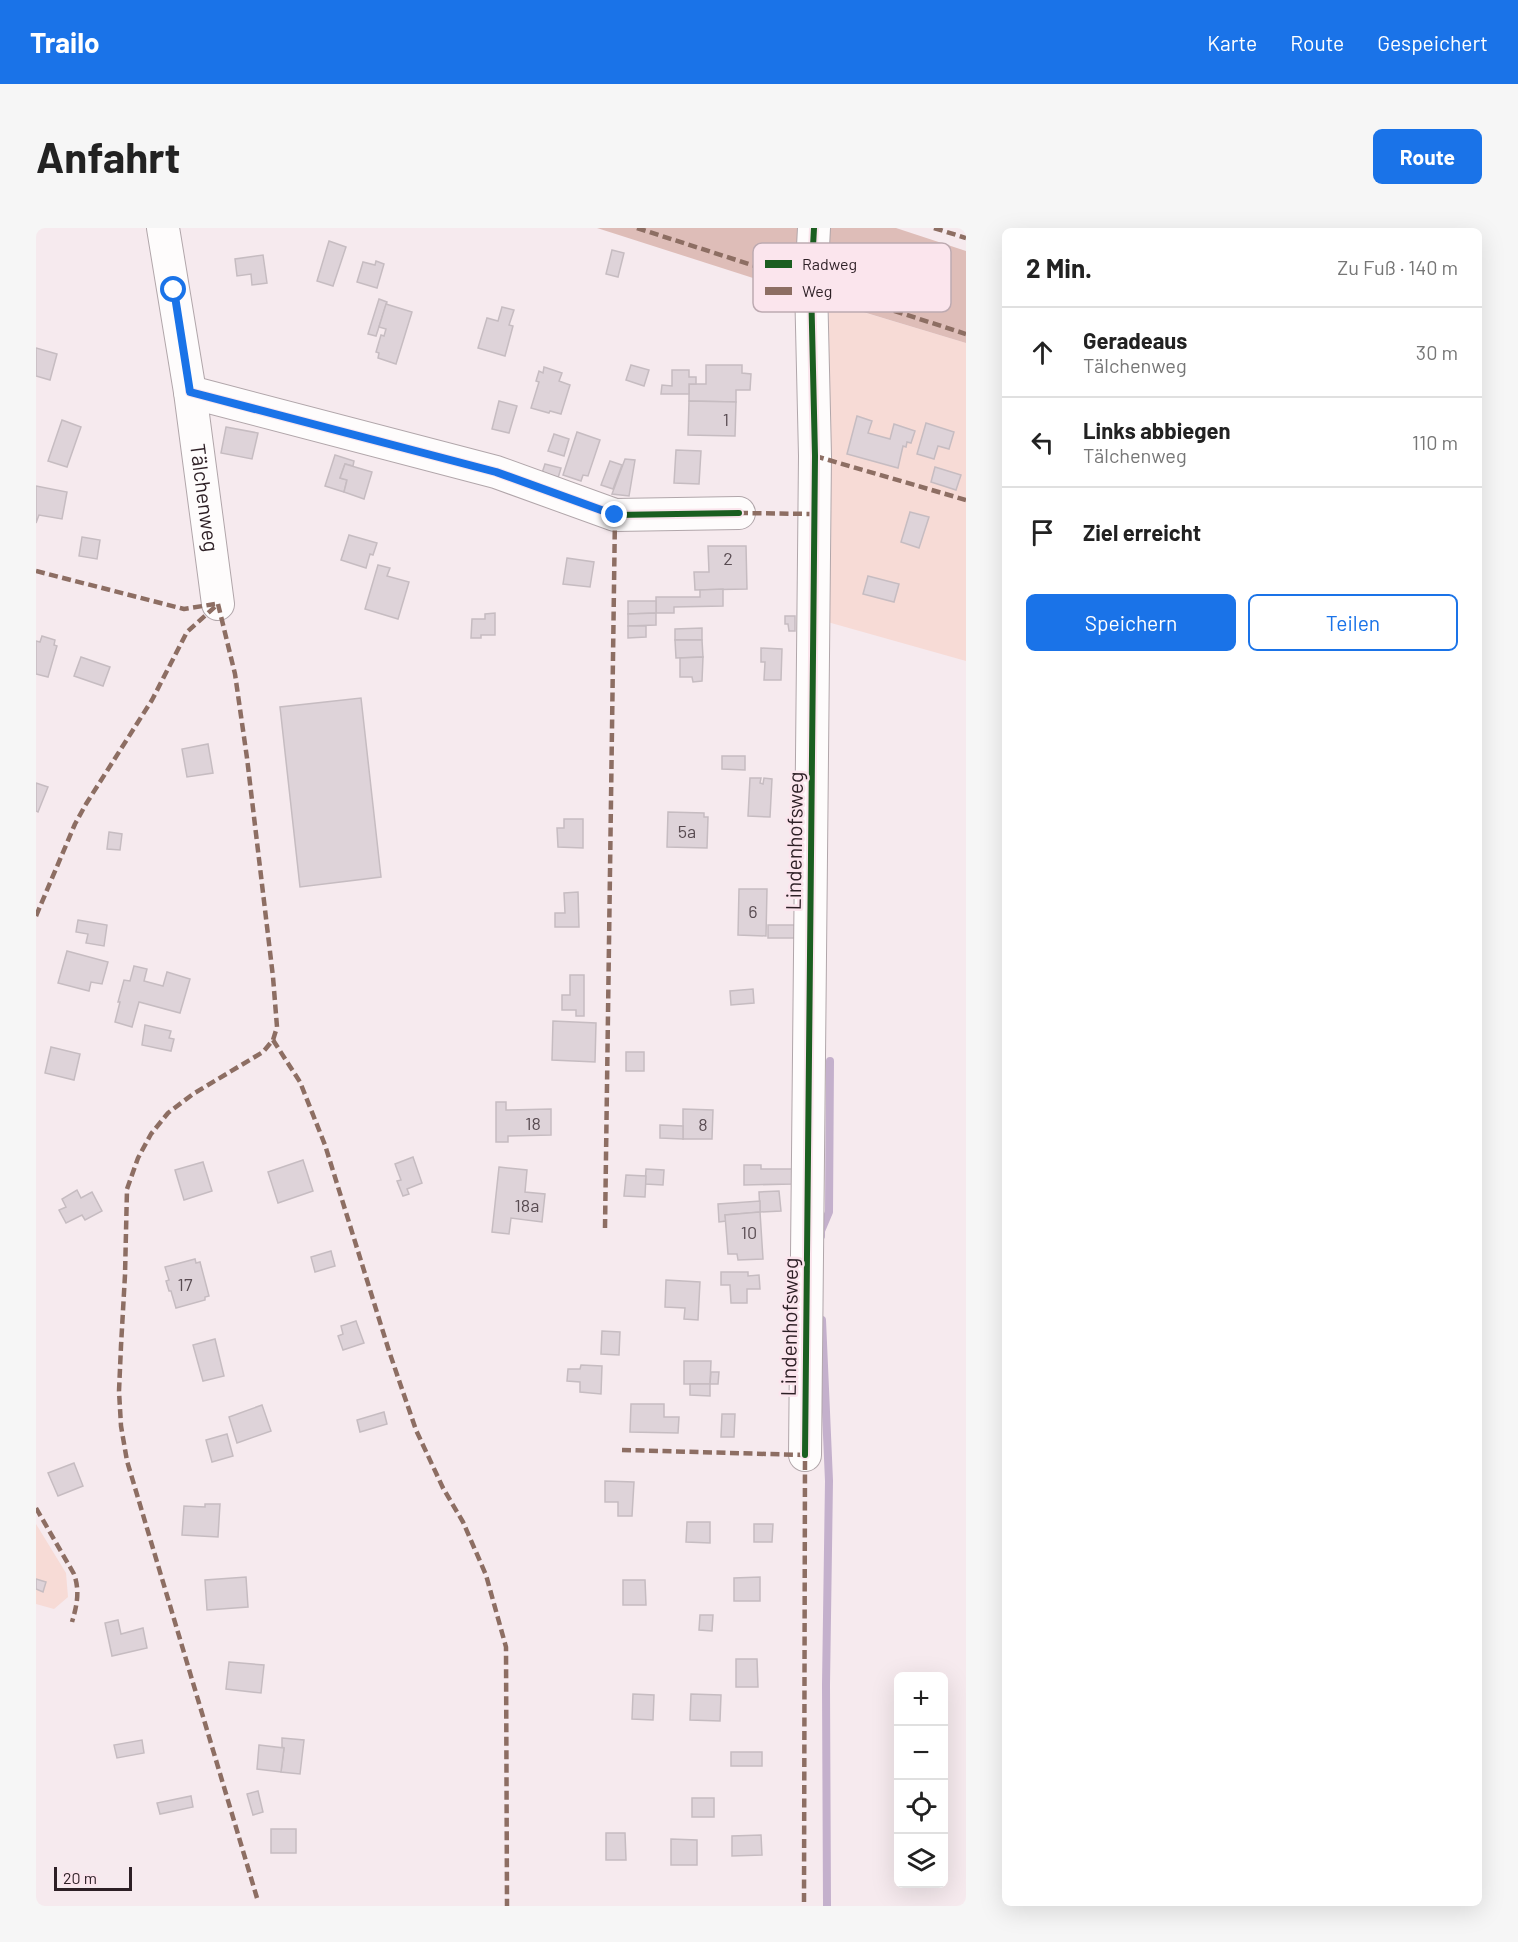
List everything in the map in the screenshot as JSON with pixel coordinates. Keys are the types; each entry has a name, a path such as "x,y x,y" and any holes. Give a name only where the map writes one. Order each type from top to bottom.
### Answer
{"street":[{"name":"Tälchenweg","path":"163,228 190,392 218,604"},
{"name":"Lindenhofsweg","path":"813,243 814,228"},
{"name":"Lindenhofsweg","path":"805,1455 815,456 812,312"},
{"path":"190,392 496,472 615,515 739,513"}],"shaded area":[{"path":"597,228 896,228 942,243 753,243 753,278"},
{"path":"951,246 966,251 966,343 863,312 951,312"},
{"path":"829,312 862,312 966,343 966,661 824,621"},
{"path":"36,1524 66,1573 68,1597 54,1609 36,1604"}],"building":[{"path":"329,241 346,247 333,286 317,281"},
{"path":"612,250 624,253 618,277 606,274"},
{"path":"263,255 267,283 252,285 251,274 237,276 235,259"},
{"path":"376,261 384,264 377,288 357,282 363,262 375,265"},
{"path":"379,299 387,302 376,336 368,334"},
{"path":"386,304 412,312 396,364 378,358 379,353 376,352 381,335 384,336 386,329 379,327"},
{"path":"502,307 514,310 509,325 513,326 505,356 478,348 487,318 498,321"},
{"path":"36,348 57,354 50,380 36,376"},
{"path":"631,365 649,370 644,386 626,380"},
{"path":"706,365 742,365 742,373 751,374 750,390 736,390 736,402 689,401 689,384 706,384"},
{"path":"544,367 562,373 559,381 570,385 561,414 531,408 539,382 536,381 539,371 543,373"},
{"path":"672,370 689,370 689,377 696,377 696,384 689,384 689,394 661,394 662,385 672,386"},
{"path":"499,401 517,406 509,433 492,429"},
{"path":"689,401 736,402 735,436 688,435"},
{"path":"857,416 872,421 868,433 890,439 894,424 915,431 911,443 907,442 906,447 903,446 898,468 847,454"},
{"path":"62,420 81,427 67,467 48,461"},
{"path":"926,423 954,432 949,449 938,446 934,459 917,454"},
{"path":"226,427 258,433 252,459 221,453"},
{"path":"577,432 600,440 588,476 583,475 581,481 563,475"},
{"path":"554,434 569,439 564,456 548,451"},
{"path":"676,450 701,451 699,484 674,483"},
{"path":"335,455 354,461 353,466 345,464 340,478 347,480 344,492 325,486"},
{"path":"625,459 635,460 629,496 612,494"},
{"path":"610,461 622,465 613,489 601,485"},
{"path":"345,464 372,472 364,499 344,492 347,480 340,478"},
{"path":"545,464 561,468 558,478 542,473"},
{"path":"935,467 961,475 956,490 931,482"},
{"path":"36,486 67,492 62,519 39,515 36,523"},
{"path":"910,512 929,517 919,548 901,542"},
{"path":"349,535 377,543 373,555 370,554 366,568 341,560"},
{"path":"82,537 100,540 97,559 79,556"},
{"path":"708,546 746,546 747,589 695,590 694,572 709,572"},
{"path":"567,558 594,562 590,587 563,584"},
{"path":"378,565 390,568 387,576 409,582 398,619 365,609"},
{"path":"868,576 899,584 894,602 863,594"},
{"path":"723,589 723,606 674,607 674,613 656,613 656,597 700,597 700,590"},
{"path":"628,601 656,601 656,613 628,614"},
{"path":"495,613 495,635 471,638 472,619 485,619 485,614"},
{"path":"656,613 656,625 628,626 628,614"},
{"path":"785,616 795,616 795,631 789,631 788,624 785,624"},
{"path":"628,626 646,626 646,637 628,638"},
{"path":"702,628 702,640 675,640 675,629"},
{"path":"42,636 55,640 54,645 57,646 48,677 36,674 36,641 40,642"},
{"path":"675,640 702,640 703,657 676,658"},
{"path":"761,648 782,649 781,680 764,680 765,662 761,662"},
{"path":"81,657 110,667 103,686 74,676"},
{"path":"703,657 702,681 693,682 692,677 680,677 680,658"},
{"path":"361,698 381,877 300,887 280,707"},
{"path":"208,744 213,773 187,777 182,749"},
{"path":"722,756 745,756 745,770 722,769"},
{"path":"750,778 761,778 760,783 763,784 764,778 772,779 770,817 748,816"},
{"path":"36,783 48,787 38,812 36,811"},
{"path":"668,812 704,813 704,817 708,817 707,848 667,847"},
{"path":"564,819 583,819 583,848 558,847 557,828 564,828"},
{"path":"109,832 122,834 120,850 107,849"},
{"path":"739,889 767,889 766,936 738,935"},
{"path":"578,892 579,927 555,927 555,913 565,913 564,893"},
{"path":"78,920 107,925 104,946 86,943 88,934 76,932"},
{"path":"768,925 795,925 795,938 768,938"},
{"path":"67,951 108,962 102,984 91,982 89,991 58,983"},
{"path":"134,966 147,969 144,981 163,986 167,972 190,979 180,1013 139,1002 132,1027 115,1022 124,980 130,981"},
{"path":"570,975 584,975 584,1016 576,1016 576,1010 562,1010 562,995 570,995"},
{"path":"753,989 754,1003 731,1005 730,991"},
{"path":"553,1021 596,1023 595,1062 552,1060"},
{"path":"145,1025 171,1031 169,1038 174,1039 171,1051 142,1045"},
{"path":"51,1047 80,1054 74,1080 45,1073"},
{"path":"626,1052 644,1052 644,1071 626,1071"},
{"path":"496,1102 506,1102 506,1110 551,1109 551,1135 508,1136 508,1142 496,1142"},
{"path":"683,1109 713,1110 712,1139 683,1139"},
{"path":"660,1125 683,1126 683,1139 660,1138"},
{"path":"413,1157 422,1183 407,1189 409,1194 403,1196 397,1181 401,1180 395,1164"},
{"path":"303,1160 313,1191 278,1203 268,1172"},
{"path":"203,1162 212,1191 184,1200 175,1170"},
{"path":"744,1165 761,1165 761,1169 793,1169 792,1184 744,1185"},
{"path":"499,1167 527,1170 525,1192 545,1194 542,1222 511,1218 509,1234 492,1232"},
{"path":"646,1169 664,1170 663,1185 645,1184"},
{"path":"626,1175 646,1176 645,1197 624,1196"},
{"path":"77,1190 81,1198 92,1192 102,1211 85,1220 82,1215 66,1223 59,1210 66,1207 62,1199"},
{"path":"779,1191 781,1211 760,1212 759,1192"},
{"path":"760,1201 760,1212 725,1215 726,1221 719,1222 718,1204"},
{"path":"760,1212 763,1259 738,1260 737,1254 728,1254 725,1215"},
{"path":"331,1251 335,1266 315,1272 311,1257"},
{"path":"195,1259 196,1263 200,1262 209,1296 205,1297 205,1300 176,1308 166,1281 169,1280 165,1267"},
{"path":"721,1272 748,1272 748,1276 759,1275 760,1289 747,1289 747,1303 731,1303 730,1285 721,1285"},
{"path":"666,1280 700,1282 698,1320 684,1319 685,1308 665,1307"},
{"path":"356,1321 364,1343 343,1350 338,1336 343,1334 341,1326"},
{"path":"602,1331 620,1332 619,1355 601,1354"},
{"path":"215,1339 224,1376 203,1381 193,1345"},
{"path":"684,1361 711,1361 710,1384 684,1384"},
{"path":"581,1365 602,1366 601,1394 580,1392 580,1382 567,1381 568,1369 580,1369"},
{"path":"711,1372 719,1372 718,1384 710,1384"},
{"path":"690,1384 710,1384 710,1396 690,1395"},
{"path":"631,1404 664,1404 664,1417 679,1417 678,1433 630,1432"},
{"path":"262,1405 271,1431 237,1443 229,1417"},
{"path":"384,1412 387,1424 360,1432 357,1420"},
{"path":"722,1414 735,1414 734,1437 721,1437"},
{"path":"227,1434 233,1456 212,1462 206,1440"},
{"path":"74,1463 83,1486 58,1496 48,1473"},
{"path":"605,1481 634,1482 632,1516 618,1516 618,1502 605,1502"},
{"path":"205,1504 220,1504 218,1537 182,1535 184,1506 205,1507"},
{"path":"687,1522 710,1522 710,1543 686,1542"},
{"path":"754,1524 773,1524 772,1542 754,1542"},
{"path":"246,1577 248,1607 207,1610 205,1580"},
{"path":"760,1577 760,1601 734,1601 734,1578"},
{"path":"36,1579 46,1582 43,1592 36,1589"},
{"path":"623,1580 645,1580 646,1605 623,1605"},
{"path":"700,1615 713,1615 712,1631 699,1630"},
{"path":"118,1620 121,1634 143,1628 147,1648 112,1656 105,1623"},
{"path":"736,1659 757,1659 758,1687 736,1687"},
{"path":"229,1662 264,1665 261,1693 226,1689"},
{"path":"633,1694 654,1695 653,1720 632,1719"},
{"path":"691,1694 721,1695 720,1721 690,1720"},
{"path":"282,1738 304,1740 300,1774 281,1772 284,1748"},
{"path":"142,1740 144,1753 117,1758 114,1745"},
{"path":"259,1745 284,1748 281,1772 257,1769"},
{"path":"731,1752 762,1752 762,1766 731,1766"},
{"path":"258,1791 263,1812 253,1815 247,1794"},
{"path":"191,1796 193,1807 160,1814 157,1803"},
{"path":"692,1798 714,1798 714,1817 692,1817"},
{"path":"271,1829 296,1829 296,1853 271,1853"},
{"path":"606,1833 625,1833 626,1860 606,1860"},
{"path":"761,1835 762,1855 732,1856 732,1836"},
{"path":"671,1839 697,1840 697,1865 671,1865"}],"waterway":[{"path":"821,1236 829,1212 830,1061"},
{"path":"822,1320 829,1481 826,1685 827,1906"}],"marked path":[{"path":"637,228 753,265"},
{"path":"934,228 966,238"},
{"path":"898,312 966,334"},
{"path":"815,456 966,500"},
{"path":"739,513 814,514"},
{"path":"605,1228 615,515"},
{"path":"36,571 184,609 215,604"},
{"path":"218,604 235,674 247,758 277,1027 273,1040 263,1052 193,1094 168,1113 151,1134 138,1158 127,1189 119,1391 121,1426 127,1461 257,1898"},
{"path":"36,916 75,824 86,804 152,700 187,632 218,604"},
{"path":"273,1040 300,1082 325,1145 416,1430 443,1488 463,1522 486,1575 506,1647 507,1906"},
{"path":"622,1450 805,1455 804,1906"},
{"path":"36,1508 74,1574 77,1598 72,1622"}],"cycle path":[{"path":"813,243 814,228"},
{"path":"805,1455 815,456 812,312"},
{"path":"190,392 496,472 615,515 739,513"}],"route":[{"path":"174,290 190,392 266,410 496,472 615,515"}]}
